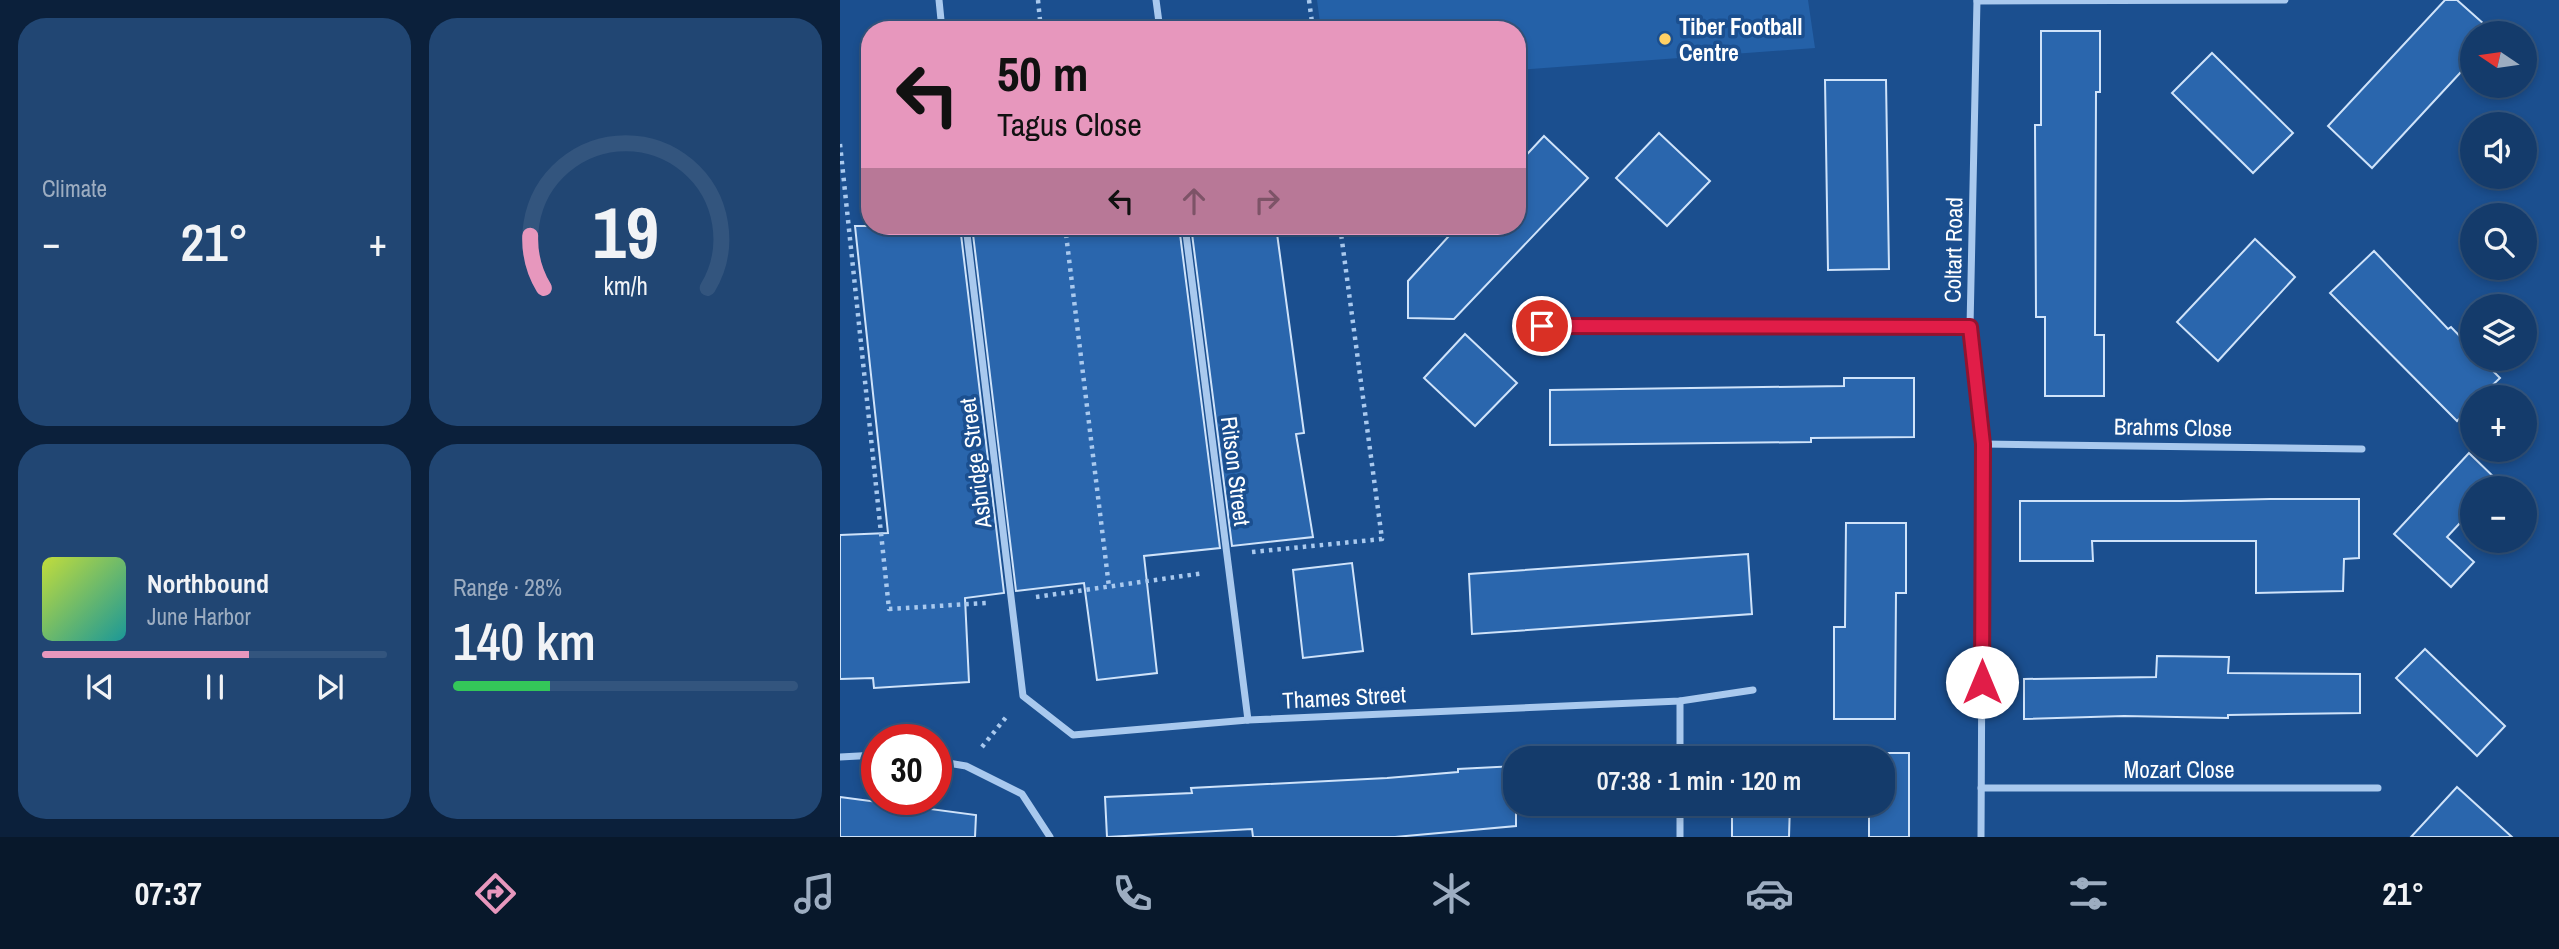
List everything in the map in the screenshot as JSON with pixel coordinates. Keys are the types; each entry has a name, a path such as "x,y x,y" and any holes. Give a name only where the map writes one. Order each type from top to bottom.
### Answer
{"street":[{"path":"939,0 941,21"},
{"path":"1156,0 1159,21"},
{"path":"1977,1 2285,0"},
{"name":"Coltart Road","path":"1977,1 1970,327 1983,444 1981,837"},
{"name":"Asbridge Street","path":"967,235 1023,696"},
{"name":"Ritson Street","path":"1186,235 1248,720"},
{"path":"1542,326 1970,327"},
{"name":"Brahms Close","path":"1983,444 2362,449"},
{"name":"Thames Street","path":"1023,696 1073,735 1248,720 1680,701 1753,690"},
{"path":"1680,701 1680,746"},
{"path":"840,757 861,756"},
{"path":"952,764 967,766 1022,794 1050,837"},
{"name":"Mozart Close","path":"1981,788 2378,788"},
{"path":"1680,816 1680,837"}],"path":[{"path":"1038,0 1040,21"},
{"path":"1309,0 1312,21"},
{"path":"840,144 889,609 1011,601 1229,569"},
{"path":"1066,235 1109,586"},
{"path":"1227,555 1382,539 1341,235"},
{"path":"967,766 1023,696"}],"shaded area":[{"name":"Tiber Football Centre","path":"1317,0 1808,0 1815,48 1526,69 1526,21 1320,21"}],"building":[{"path":"2445,0 2457,0 2481,21 2460,21 2460,73 2372,168 2328,126"},
{"path":"2041,31 2100,31 2100,92 2096,92 2095,335 2104,335 2104,396 2045,396 2045,317 2036,317 2035,125 2041,125"},
{"path":"2212,53 2293,133 2253,173 2172,93"},
{"path":"1825,80 1886,80 1889,269 1828,270"},
{"path":"1659,133 1710,181 1667,226 1616,178"},
{"path":"1544,136 1588,178 1454,319 1408,318 1408,281 1450,235 1526,235 1526,155"},
{"path":"855,226 861,226 861,235 961,235 1004,593 965,598 969,682 874,688 873,678 840,679 840,535 888,533"},
{"path":"973,235 1180,235 1220,548 1144,556 1157,673 1097,680 1084,583 1016,591"},
{"path":"1192,235 1277,235 1304,433 1296,434 1313,537 1232,546"},
{"path":"2255,239 2295,277 2218,361 2177,322"},
{"path":"2374,251 2448,329 2451,327 2460,336 2460,371 2493,371 2500,378 2493,385 2460,385 2460,418 2457,421 2330,293"},
{"path":"1465,334 1517,383 1475,426 1424,378"},
{"path":"1844,378 1914,378 1914,437 1811,438 1811,442 1550,445 1550,390 1844,386"},
{"path":"2461,462 2478,462 2493,476 2460,476 2460,523 2447,537 2460,549 2460,553 2464,553 2474,562 2451,587 2394,534"},
{"path":"2359,499 2359,558 2344,559 2343,591 2256,593 2256,541 2092,541 2093,561 2020,561 2020,501"},
{"path":"1846,523 1906,523 1906,593 1896,593 1895,719 1834,719 1834,627 1845,627"},
{"path":"1748,554 1752,614 1472,634 1469,574"},
{"path":"1352,563 1363,651 1303,658 1293,570"},
{"path":"2425,649 2505,726 2477,756 2396,678"},
{"path":"2157,656 2229,657 2228,673 2360,674 2360,713 2228,715 2228,718 2124,716 2024,719 2024,679 2156,677"},
{"path":"1895,753 1909,753 1909,837 1869,837 1869,816 1895,816"},
{"path":"1503,767 1503,816 1516,816 1516,826 1395,837 1253,837 1252,829 1107,837 1105,797 1192,793 1191,788 1387,778 1458,772 1458,769"},
{"path":"2457,787 2512,837 2411,837"},
{"path":"840,797 861,800 861,815 952,815 952,812 976,815 975,837 840,837"},
{"path":"1732,816 1790,816 1789,837 1732,837"}],"place":[{"name":"Tiber Football Centre","path":"1665,39"}],"route":[{"path":"1542,326 1970,327 1983,444 1982,682"}]}
